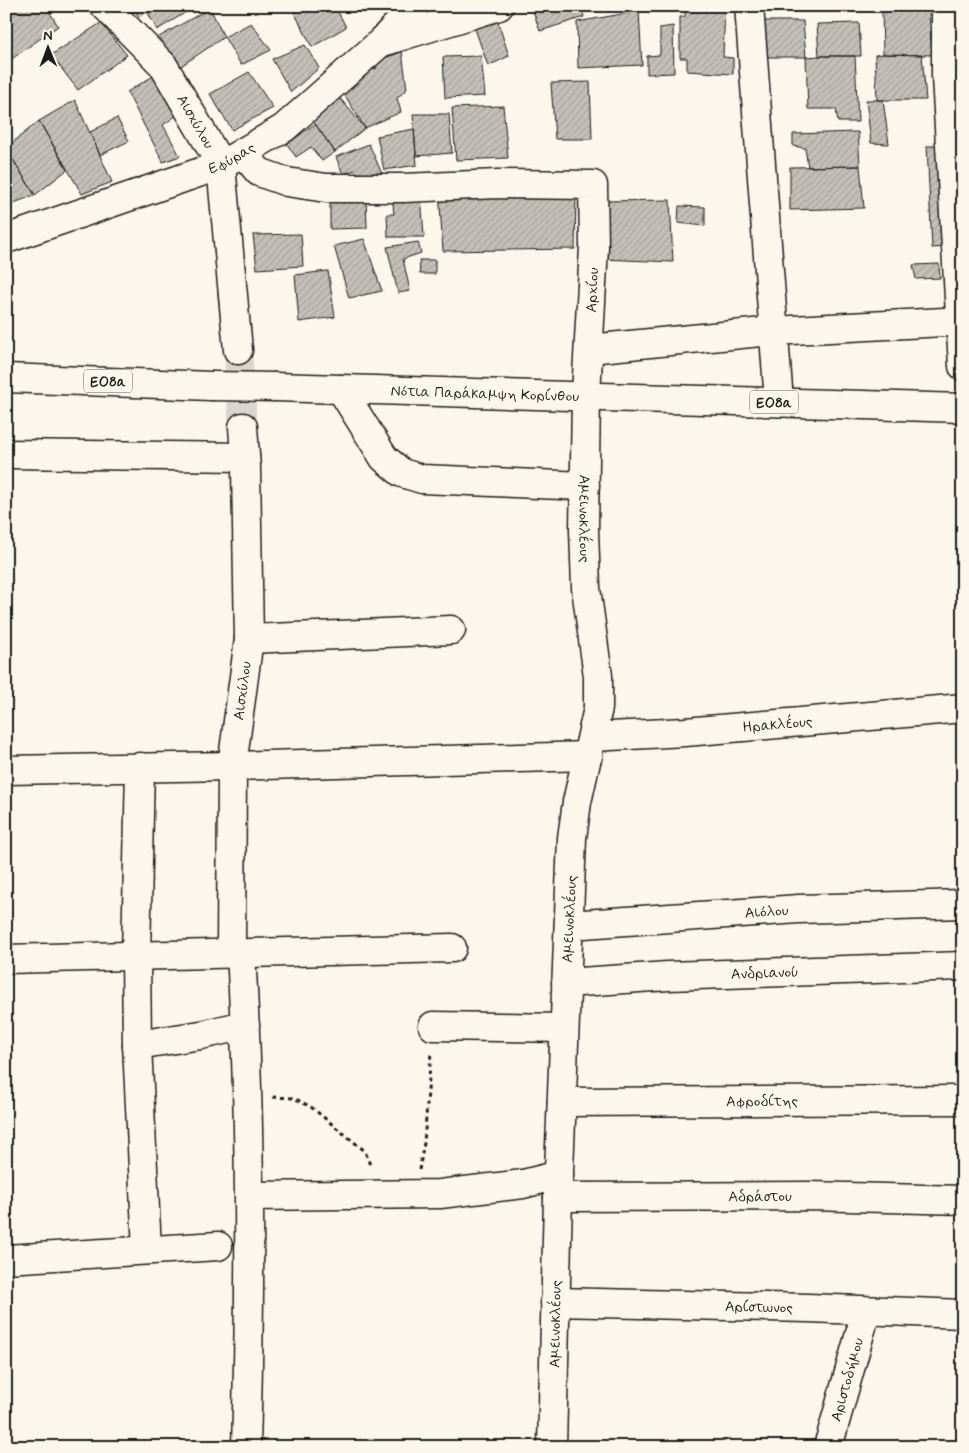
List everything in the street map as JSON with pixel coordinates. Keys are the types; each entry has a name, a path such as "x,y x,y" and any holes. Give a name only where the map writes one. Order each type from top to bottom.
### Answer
{"main road":[{"name":"Αισχύλου","path":"106,6 163,65 232,159 238,350"},
{"name":"Εφύρας","path":"6,239 232,159 284,128 380,42 415,6"},
{"path":"380,42 499,6"},
{"path":"748,6 778,402"},
{"path":"946,6 954,77 963,366"},
{"name":"Αρχίου","path":"232,159 259,172 287,182 326,188 403,188 498,184 593,185 594,247 586,396"},
{"path":"589,349 773,331 961,321"},
{"name":"Νότια Παράκαμψη Κορίνθου","path":"6,378 211,386 963,408"},
{"path":"341,389 384,458 402,473 422,479 585,486"},
{"name":"Αμεινοκλέους","path":"552,1447 555,1302 572,838 577,802 598,708 598,676 586,588 584,530 586,396"},
{"name":"Αισχύλου","path":"243,427 248,638 232,766 236,954 245,1025 250,1196 246,1447"},
{"path":"6,454 245,457"},
{"path":"248,638 451,630"},
{"name":"Ηρακλέους","path":"6,770 232,766 590,746 685,732 963,708"},
{"path":"140,767 136,956 137,1045 147,1250"},
{"name":"Αιόλου","path":"569,925 799,910 963,904"},
{"path":"6,959 452,948"},
{"name":"Ανδριανού","path":"566,983 668,976 963,966"},
{"path":"137,1045 201,1035 245,1025"},
{"path":"433,1026 564,1028"},
{"name":"Αφροδίτης","path":"562,1102 963,1100"},
{"name":"Αδράστου","path":"250,1196 440,1194 523,1184 809,1196 963,1200"},
{"path":"6,1259 218,1246"},
{"name":"Αρίστωνος","path":"555,1302 963,1314"},
{"name":"Αριστοδήμου","path":"828,1447 866,1312"}],"path":[{"path":"406,1194 419,1173 424,1143 433,1026"},
{"path":"248,1103 270,1096 294,1098 311,1107 364,1151 370,1161 374,1194"}],"building":[{"path":"6,6 46,6 58,26 6,63"},
{"path":"132,6 154,6 139,17"},
{"path":"154,6 196,6 157,30 147,11"},
{"path":"291,6 335,6 346,27 312,47"},
{"path":"537,6 581,6 584,17 540,31 532,8"},
{"path":"685,6 725,6 723,57 733,58 733,74 687,71 687,58 680,58 680,17 685,17"},
{"path":"764,6 825,6 825,10 765,12"},
{"path":"838,6 882,6 882,11 839,10"},
{"path":"882,6 929,6 929,11 882,11"},
{"path":"210,8 224,37 178,68 159,37"},
{"path":"960,9 963,9 963,27 961,27"},
{"path":"639,11 642,65 578,68 577,22"},
{"path":"882,11 929,11 932,55 883,54"},
{"path":"496,16 509,56 488,66 473,23"},
{"path":"764,21 803,21 806,57 767,57"},
{"path":"101,23 127,55 78,90 51,55"},
{"path":"251,23 271,50 241,65 224,37"},
{"path":"859,23 861,56 819,56 817,24"},
{"path":"673,26 674,73 647,74 647,56 660,55 660,28"},
{"path":"305,45 319,68 291,92 272,59"},
{"path":"402,52 407,89 397,98 401,112 365,128 341,89 354,75 377,68 375,61"},
{"path":"875,55 922,55 926,100 877,100"},
{"path":"481,56 485,96 445,98 443,57"},
{"path":"855,56 858,122 838,122 836,109 808,109 806,57"},
{"path":"249,72 273,108 232,130 210,94"},
{"path":"158,73 180,113 163,125 180,156 163,162 127,92"},
{"path":"590,82 592,139 555,139 551,83"},
{"path":"338,96 365,128 335,152 311,118"},
{"path":"75,100 112,182 82,194 39,121"},
{"path":"866,100 883,100 889,144 871,143"},
{"path":"503,106 508,158 456,160 452,108"},
{"path":"413,114 449,114 452,153 416,156"},
{"path":"117,118 129,141 100,155 90,132"},
{"path":"39,121 67,170 35,195 6,148"},
{"path":"315,124 335,152 322,161 311,147 296,157 287,144"},
{"path":"414,129 417,165 384,170 377,136"},
{"path":"858,132 860,166 808,167 805,148 793,146 793,134"},
{"path":"369,144 382,174 364,181 355,170 343,174 336,157"},
{"path":"927,146 940,146 946,247 932,248"},
{"path":"6,149 35,195 6,206"},
{"path":"860,166 864,208 790,210 790,167"},
{"path":"439,191 576,192 575,249 443,251"},
{"path":"392,194 421,194 424,237 388,237 387,214 394,214"},
{"path":"330,195 366,195 367,228 330,229"},
{"path":"670,200 673,262 602,259 602,201"},
{"path":"679,206 705,207 705,226 678,223"},
{"path":"301,234 303,266 257,269 253,235"},
{"path":"364,239 382,291 349,298 334,246"},
{"path":"418,242 421,253 403,259 410,291 398,293 387,247"},
{"path":"419,260 435,260 435,274 420,274"},
{"path":"939,264 940,278 916,279 913,265"},
{"path":"328,271 335,317 299,322 295,275"}],"tunnel":[{"path":"238,350 243,427"}]}
